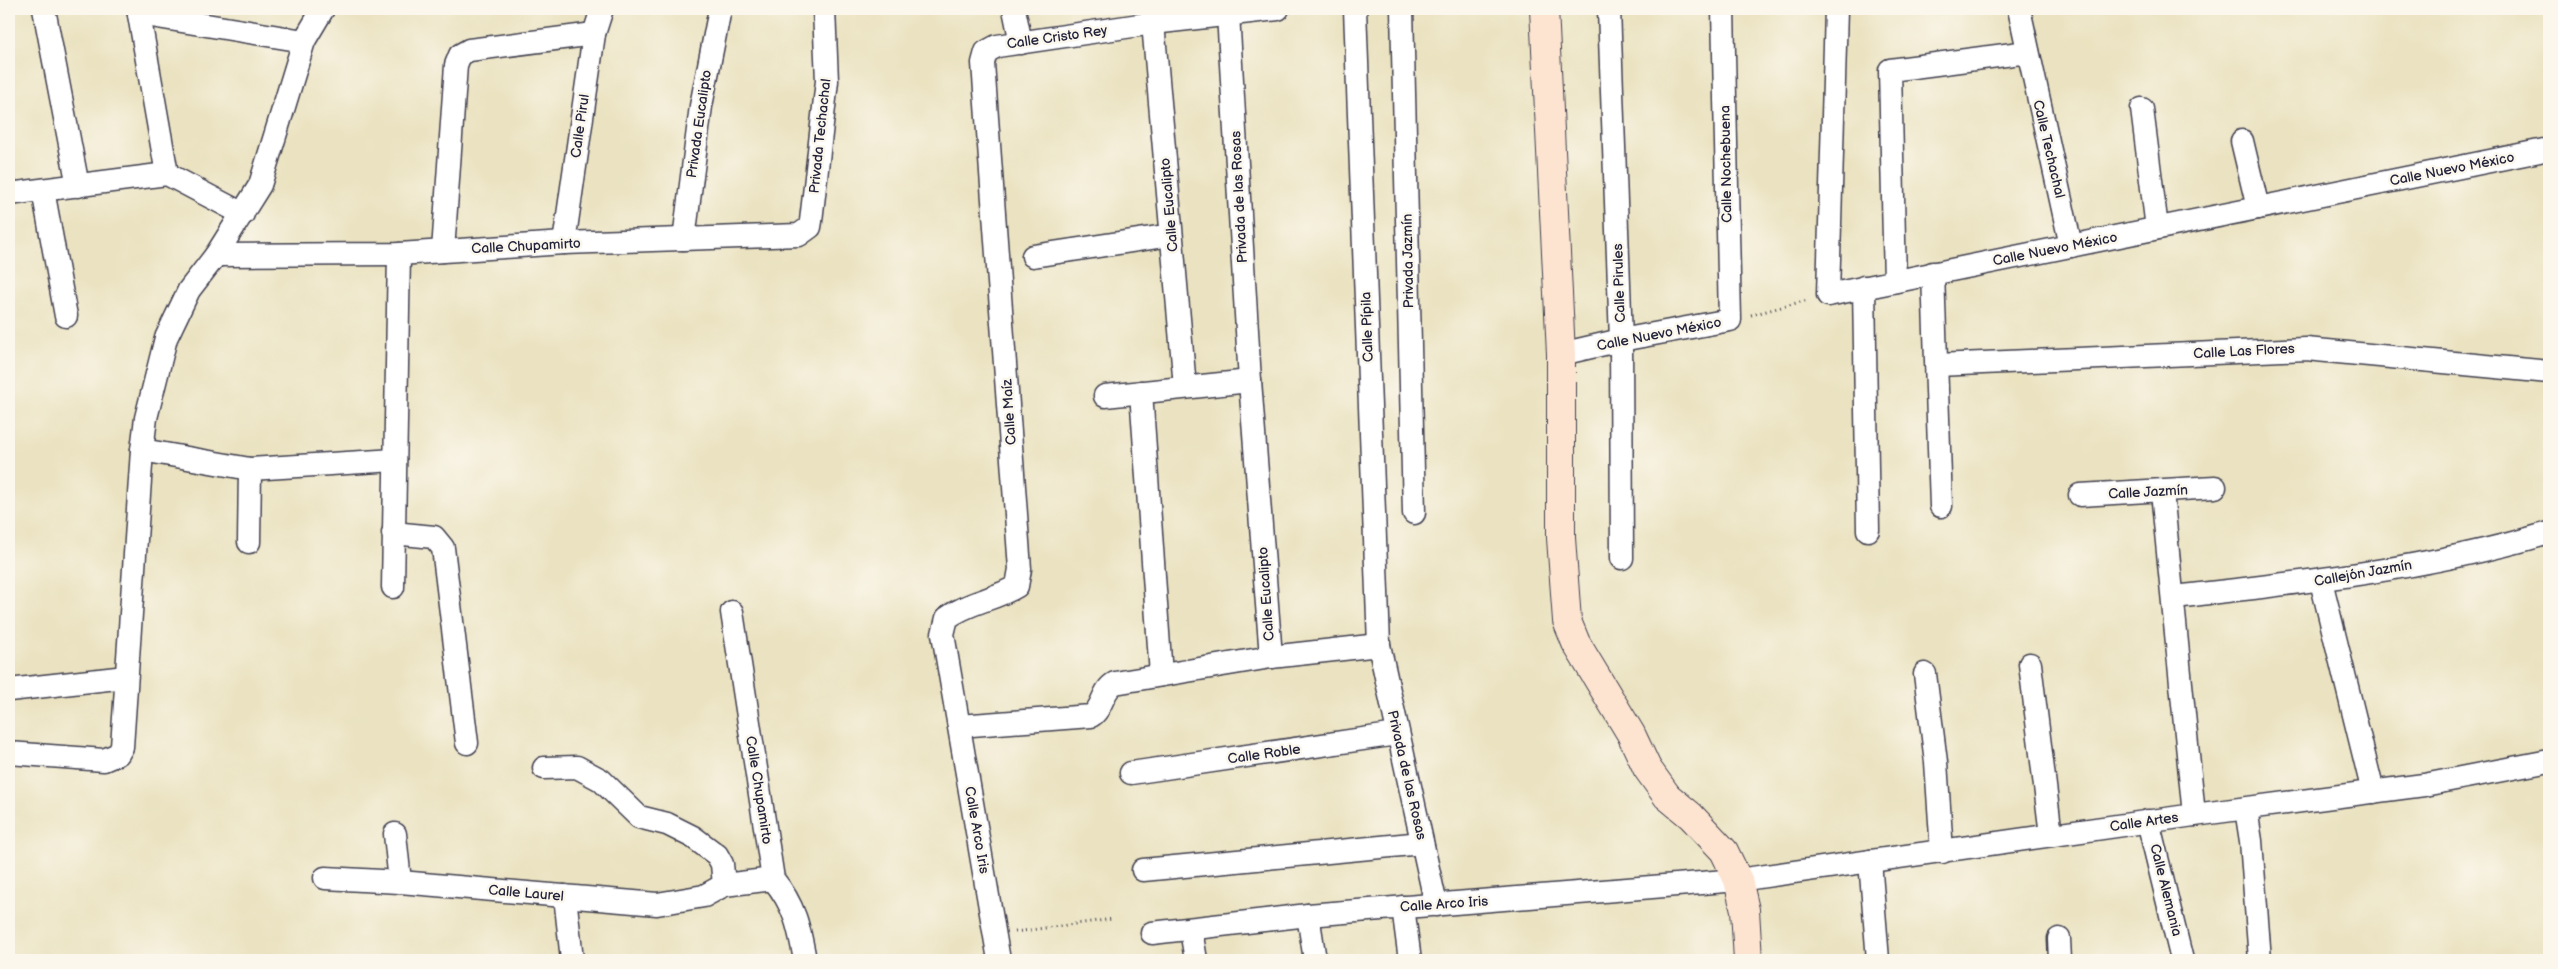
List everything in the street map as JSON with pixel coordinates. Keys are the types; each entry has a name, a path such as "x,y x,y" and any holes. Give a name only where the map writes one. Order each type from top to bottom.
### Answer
{"street":[{"path":"44,9 78,186"},
{"path":"9,753 104,760 118,754 122,747 142,450 146,418 166,338 189,290 216,255 260,185 304,42 323,9"},
{"name":"Calle Pirul","path":"564,243 594,34 602,9"},
{"name":"Privada Eucalipto","path":"684,239 701,106 724,9"},
{"name":"Privada Techachal","path":"805,231 811,221 828,81 824,9"},
{"path":"1014,9 1021,43"},
{"name":"Calle Cristo Rey","path":"986,52 997,46 1220,12 1278,9"},
{"name":"Calle Pípila","path":"1355,9 1379,645"},
{"name":"Privada Jazmín","path":"1402,9 1414,513"},
{"path":"1544,9 1561,354 1561,538 1567,621 1576,643 1631,734 1647,768 1667,796 1691,816 1724,851 1738,880 1745,910 1748,960"},
{"name":"Calle Pirules","path":"1609,9 1621,340 1622,558"},
{"name":"Calle Nochebuena","path":"1723,9 1730,320"},
{"path":"1828,295 1836,9"},
{"name":"Calle Techachal","path":"2019,9 2071,246"},
{"path":"167,174 138,11 304,42"},
{"name":"Privada de las Rosas","path":"1220,12 1250,380"},
{"name":"Calle Eucalipto","path":"1153,23 1185,387"},
{"path":"442,251 456,65 460,55 469,50 594,34"},
{"name":"Calle Maíz","path":"959,726 944,634 947,618 960,608 1004,594 1016,586 1020,569 983,63 986,52"},
{"path":"1895,281 1890,70 2028,52"},
{"path":"2142,109 2156,228"},
{"path":"2242,141 2258,208"},
{"name":"Calle Nuevo México","path":"1828,295 2549,149"},
{"path":"9,194 167,174 243,214"},
{"path":"43,190 66,316"},
{"name":"Calle Chupamirto","path":"216,255 399,254 564,243 792,236 805,231"},
{"path":"1033,256 1171,235"},
{"path":"393,587 399,254"},
{"path":"1933,274 1941,506"},
{"path":"1864,287 1868,530"},
{"name":"Calle Nuevo México","path":"1561,354 1621,340 1730,320"},
{"name":"Calle Las Flores","path":"1937,365 2306,349 2549,372"},
{"path":"1105,396 1250,380"},
{"name":"Calle Eucalipto","path":"1250,380 1271,657"},
{"path":"1141,392 1161,675"},
{"path":"142,450 250,469 395,460"},
{"path":"249,542 250,469"},
{"name":"Calle Jazmín","path":"2080,495 2162,492 2215,487"},
{"path":"2162,492 2174,597 2194,815"},
{"path":"393,533 434,537 443,548 467,743"},
{"name":"Callejón Jazmín","path":"2174,597 2321,581 2493,550 2549,533"},
{"path":"2321,581 2372,792"},
{"name":"Calle Chupamirto","path":"732,612 773,879 786,895 799,922 805,960"},
{"path":"959,726 1091,716 1095,714 1111,686 1161,675 1271,657 1379,645"},
{"name":"Privada de las Rosas","path":"1379,645 1436,905"},
{"path":"2030,664 2051,835"},
{"path":"1924,674 1936,762 1942,852"},
{"path":"9,690 126,677"},
{"name":"Calle Arco Iris","path":"959,726 998,960"},
{"name":"Calle Roble","path":"1132,773 1397,734"},
{"name":"Calle Artes","path":"1738,880 2148,821 2372,792 2549,761"},
{"path":"544,768 577,767 601,780 639,817 667,824 693,837 717,855 722,864 724,885 773,879"},
{"path":"2246,809 2252,841 2260,960"},
{"name":"Calle Alemania","path":"2148,821 2182,960"},
{"path":"396,834 400,882"},
{"path":"1143,870 1422,843"},
{"path":"1870,862 1878,960"},
{"name":"Calle Laurel","path":"325,878 400,882 658,904 704,896 724,885"},
{"name":"Calle Arco Iris","path":"1152,933 1308,915 1738,880"},
{"path":"565,896 572,960"},
{"path":"1403,907 1410,960"},
{"path":"1308,915 1314,960"},
{"path":"1191,930 1196,960"}],"path":[{"name":"Calle Nuevo México","path":"1730,320 1828,295"},
{"path":"994,935 1113,918"}]}
